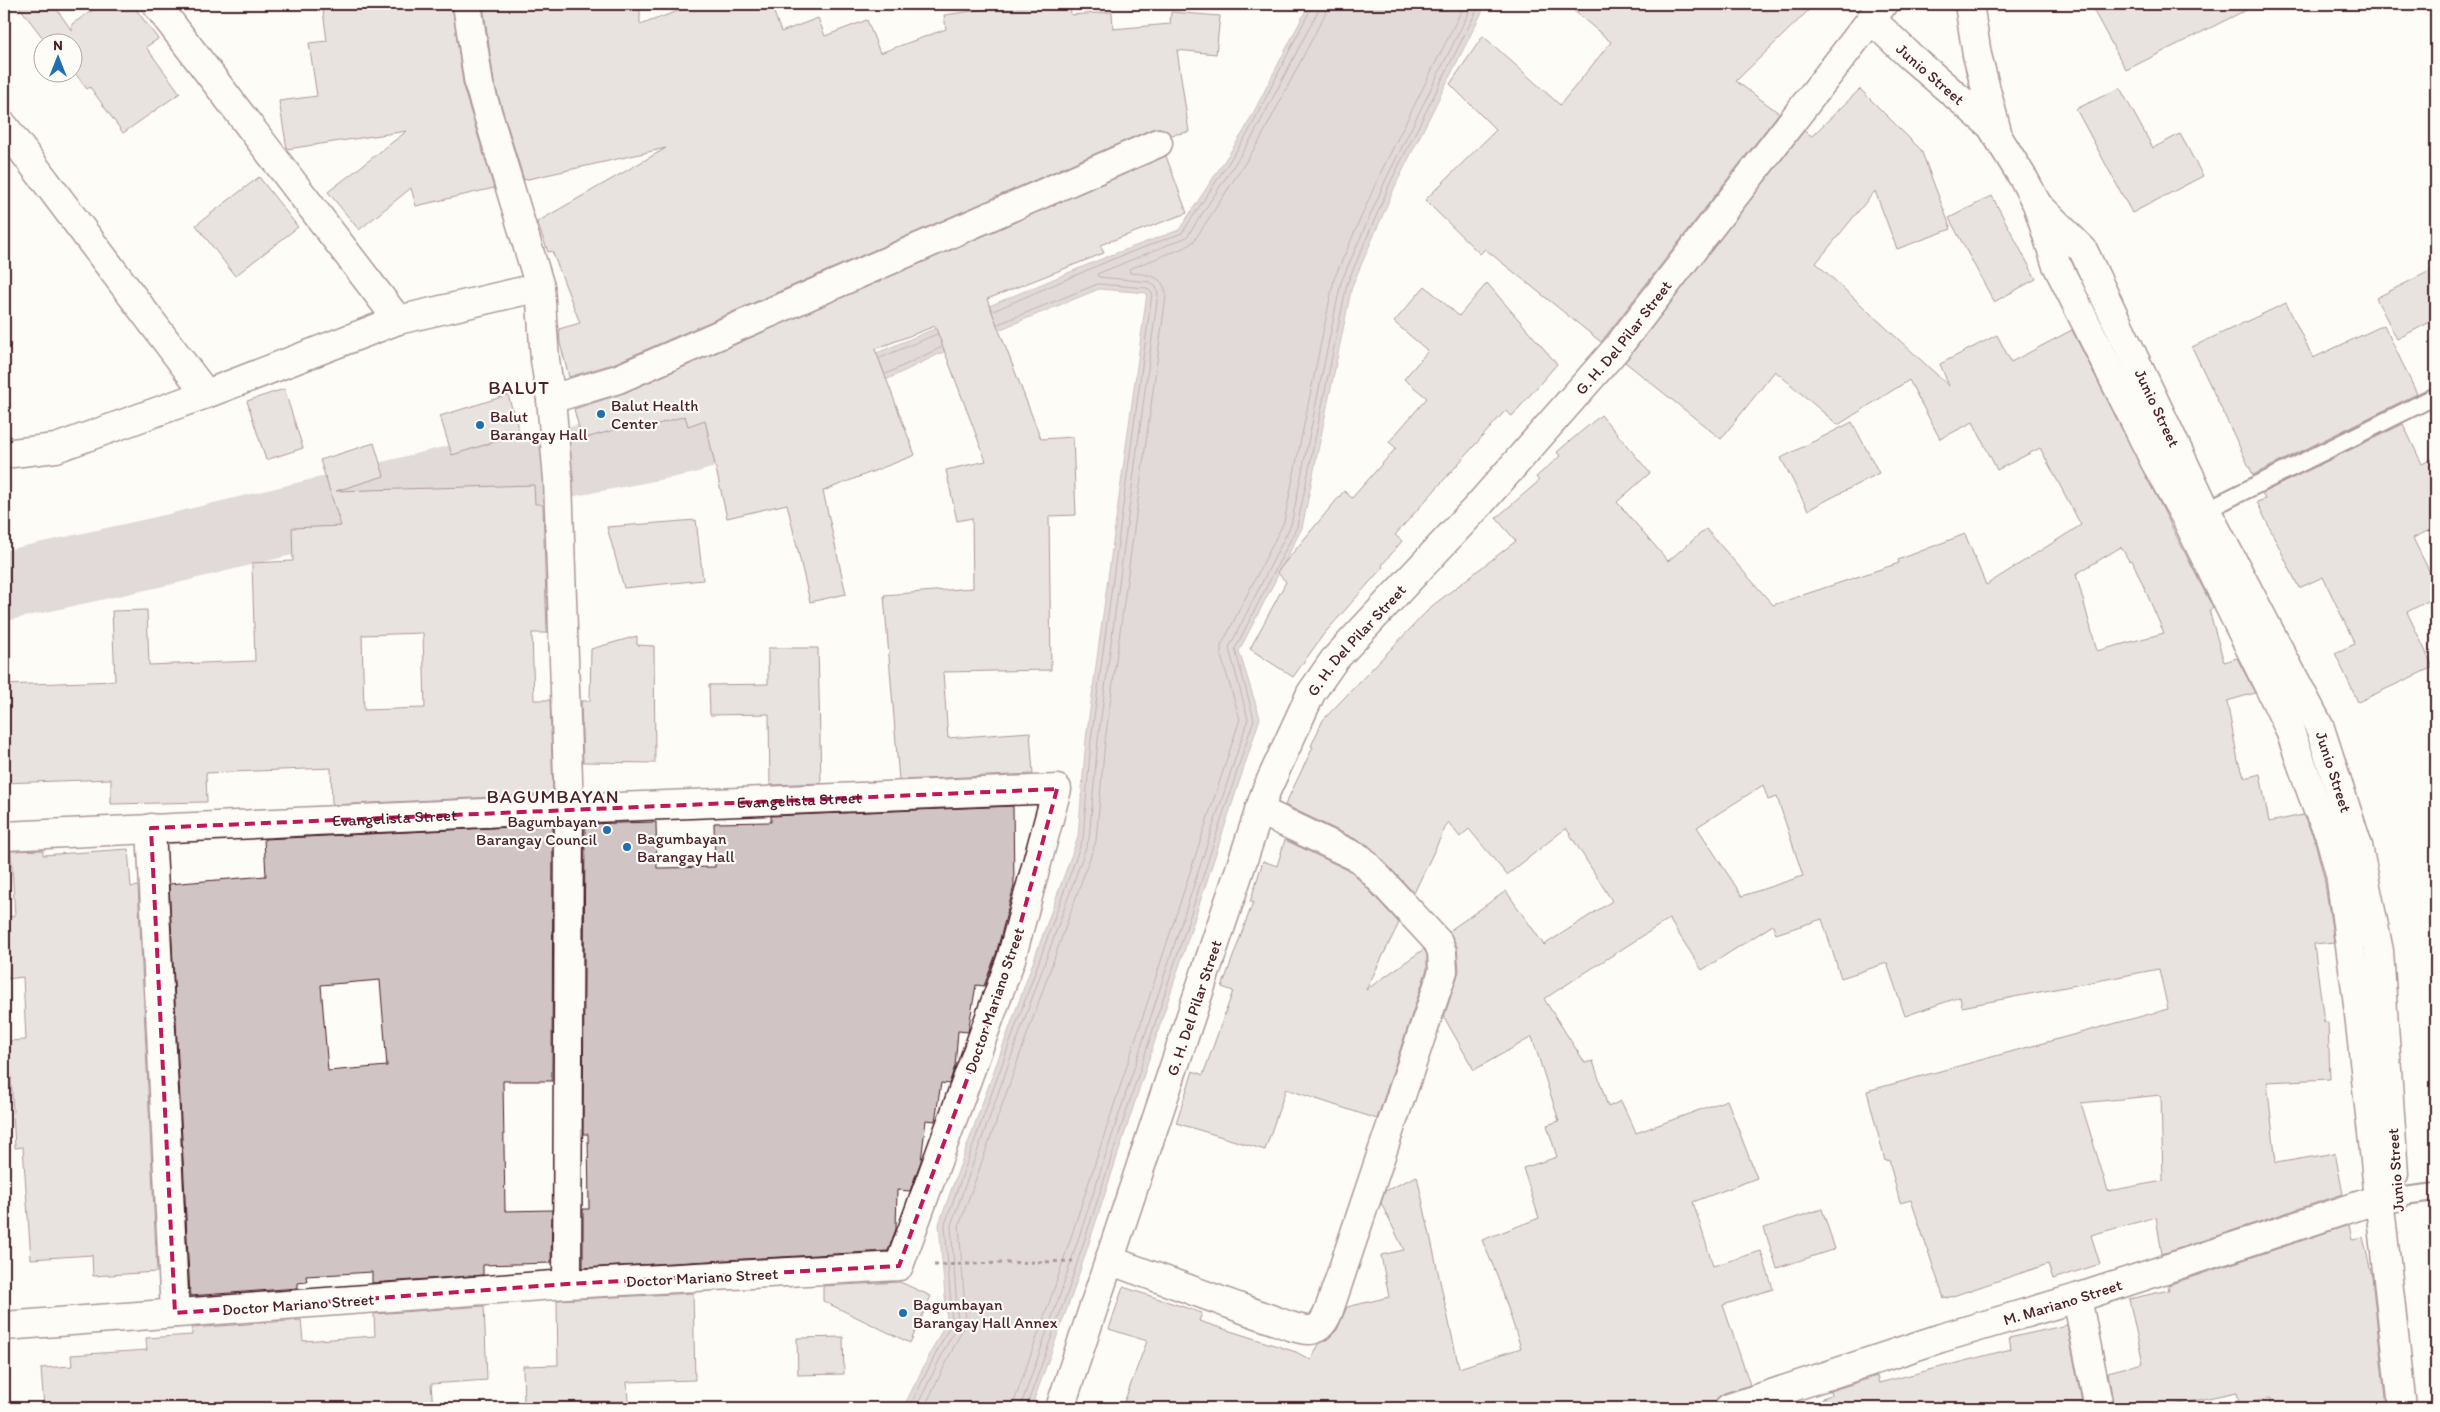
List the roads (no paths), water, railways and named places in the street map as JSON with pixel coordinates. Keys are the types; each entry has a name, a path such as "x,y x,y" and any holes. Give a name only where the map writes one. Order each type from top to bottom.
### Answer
{"street":[{"path":"156,4 398,320"},
{"path":"467,4 479,85 540,287 545,360 551,399 558,480 569,809 567,1284"},
{"path":"1969,4 1977,55 1999,139"},
{"name":"Junio Street","path":"1877,12 1911,57 1982,117 1999,139 2036,204 2056,263 2155,462 2196,515 2289,728 2317,808 2329,833 2340,874 2418,1408"},
{"name":"G. H. Del Pilar Street","path":"1060,1408 1259,810 1290,736 1311,693 1334,660 1478,506 1616,349 1877,12"},
{"path":"4,126 206,394"},
{"path":"551,399 618,379 1158,143"},
{"path":"4,454 56,448 206,394 398,320 540,287"},
{"name":"Evangelista Street","path":"4,836 569,809 1057,789"},
{"name":"Doctor Mariano Street","path":"4,1326 567,1284 898,1266 1011,960 1057,789"},
{"path":"1109,1260 1286,1325 1313,1330 1319,1327 1328,1313 1443,971 1442,952 1438,942 1361,859 1259,810"},
{"path":"151,828 174,1313"},
{"name":"Junio Street","path":"2388,1198 2389,1273 2402,1408"},
{"name":"M. Mariano Street","path":"1729,1408 1941,1338 2078,1298 2388,1198"},
{"path":"2078,1298 2100,1408"}],"lane":[{"path":"2196,515 2436,396"},
{"path":"2388,1198 2436,1192"}],"water":[{"path":"1309,4 1486,4 1397,182 1352,286 1302,528 1239,651 1260,718 1073,1292 1031,1408 903,1408 947,1320 939,1224 1078,837 1086,739 1147,293 1099,289 937,355 804,420 793,388 1111,255 1179,230 1244,131"}],"waterway":[{"path":"4,586 171,549 478,474 517,472 684,440 799,407"}],"place":[{"name":"Balut Health Center","path":"601,414"},
{"name":"Balut Barangay Hall","path":"480,425"},
{"name":"Bagumbayan Barangay Council","path":"607,830"},
{"name":"Bagumbayan Barangay Hall","path":"627,847"},
{"name":"Bagumbayan Barangay Hall Annex","path":"903,1313"}],"district":[{"name":"BALUT","path":"519,387"},
{"name":"BAGUMBAYAN","path":"553,796"}]}
